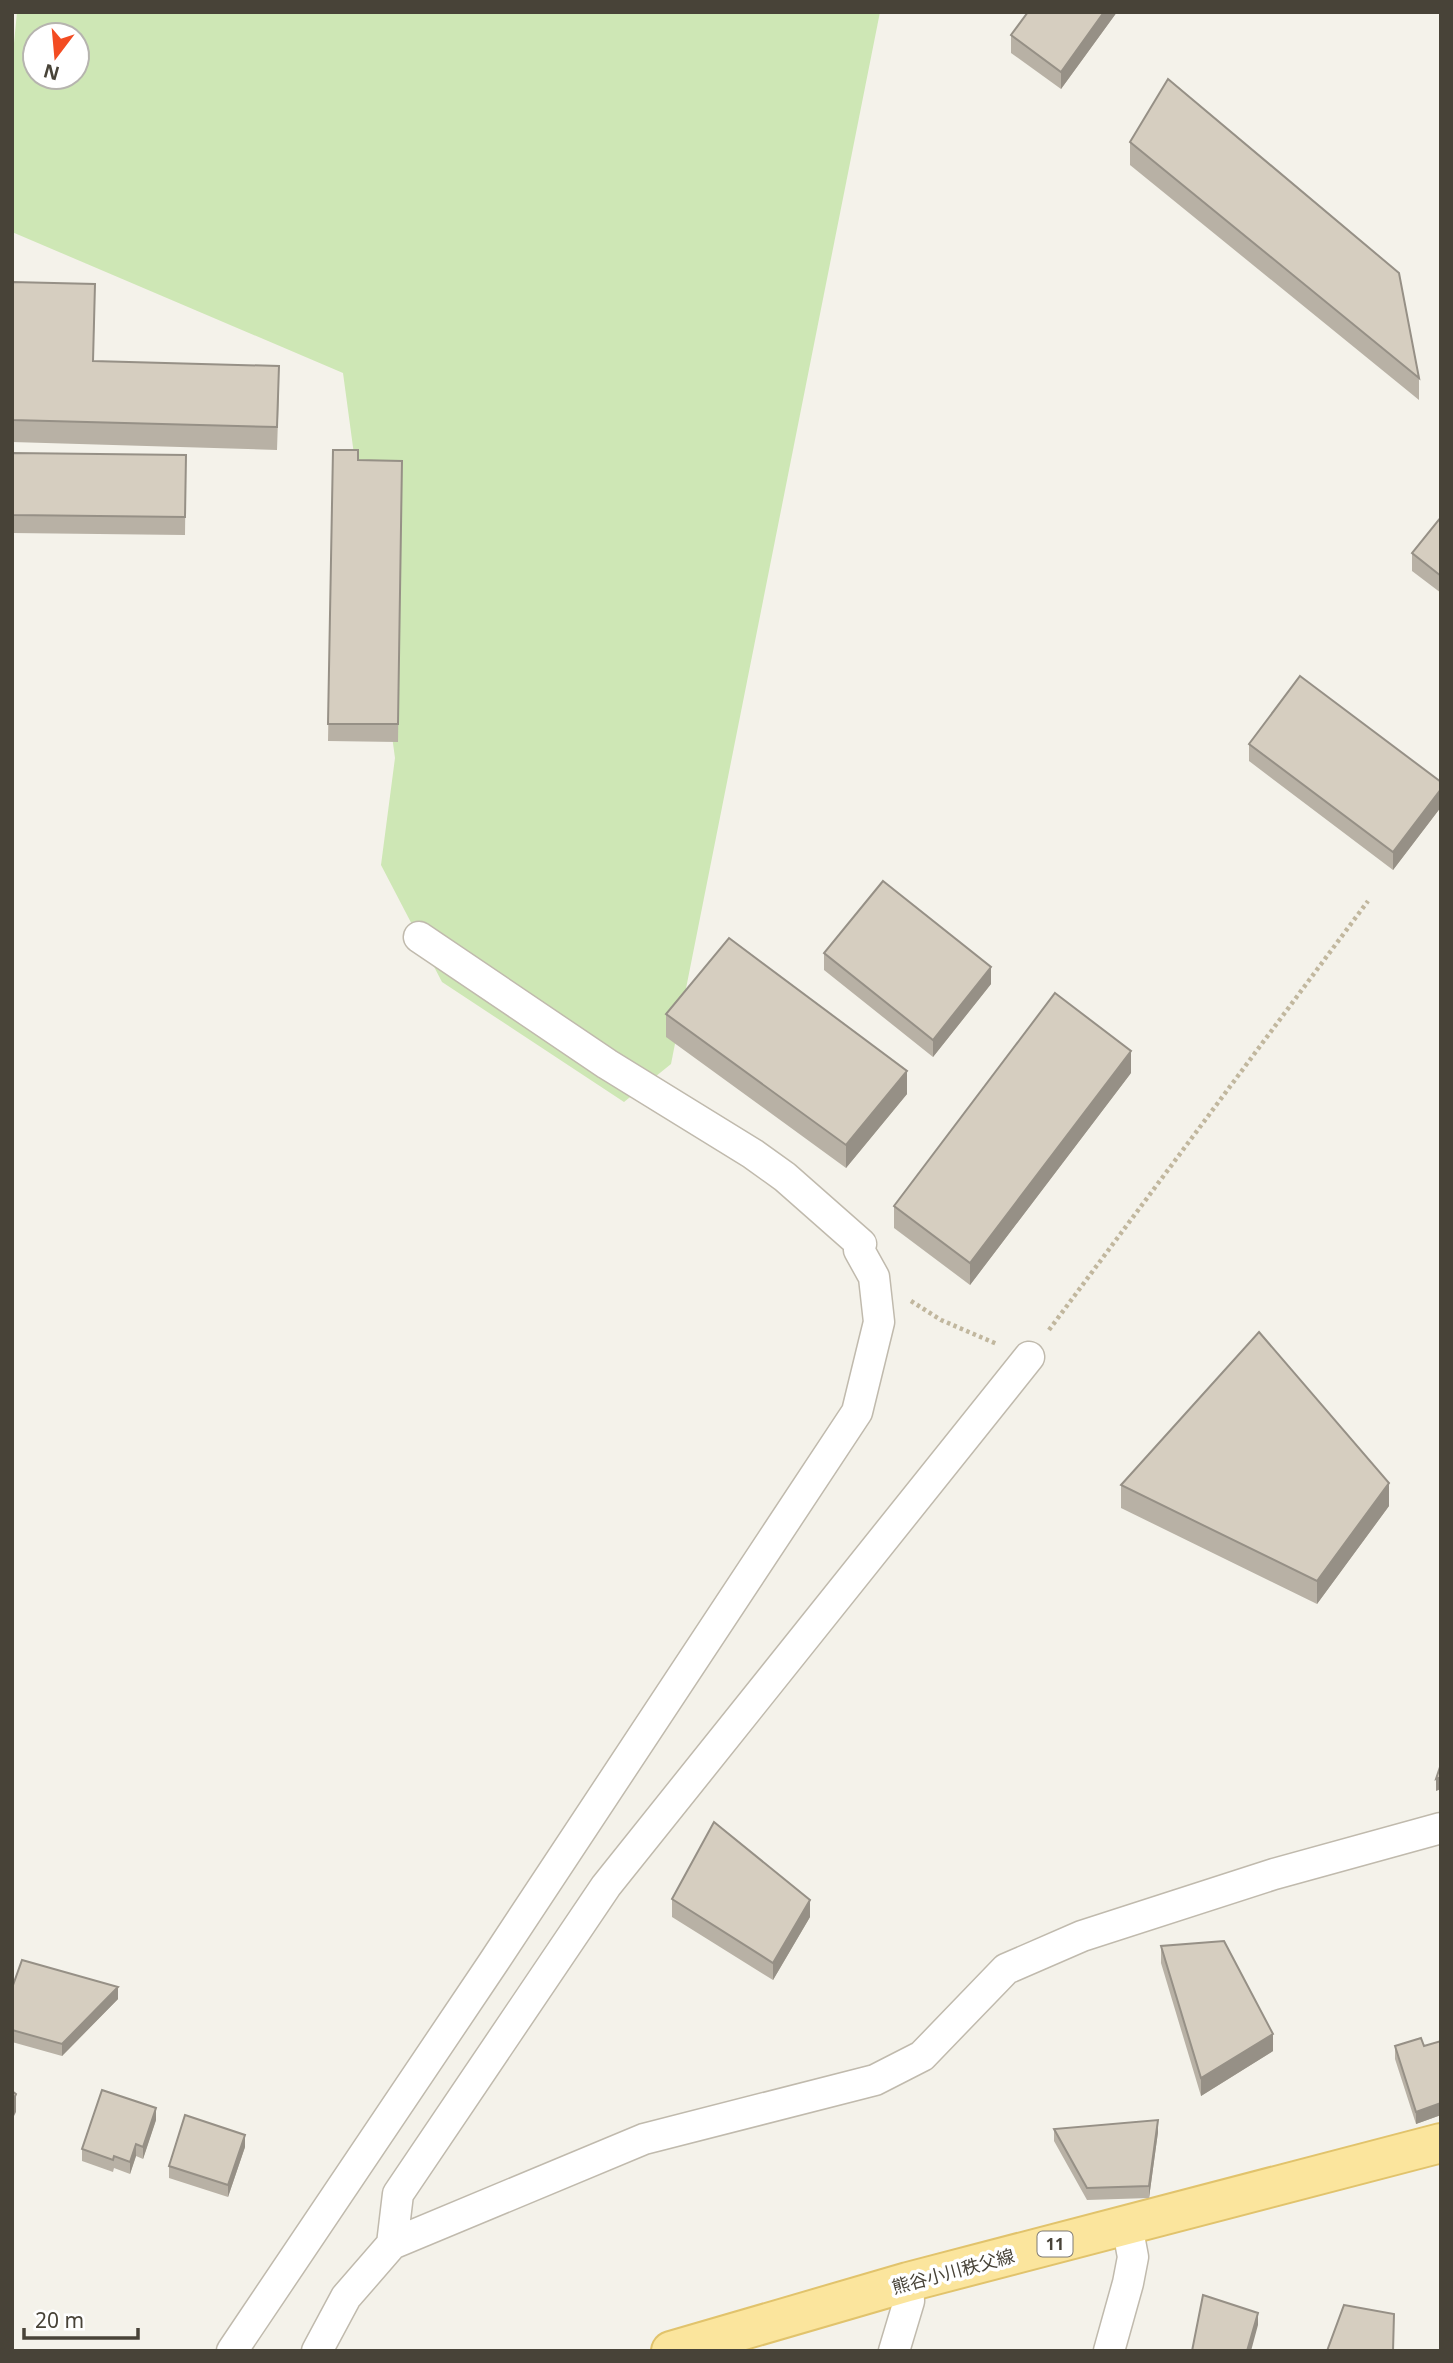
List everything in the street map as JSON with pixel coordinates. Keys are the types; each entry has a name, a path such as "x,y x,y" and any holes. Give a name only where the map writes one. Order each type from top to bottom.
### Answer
{"main road":[{"name":"熊谷小川秩父線","path":"671,2351 908,2282 1441,2143"}],"street":[{"path":"232,2351 501,1951 857,1412 879,1322 874,1277 859,1250 861,1244 785,1177 753,1154 607,1064 419,937"},
{"path":"392,2244 398,2194 606,1886 1029,1357"},
{"path":"317,2351 346,2297 392,2244 643,2139 875,2080 922,2056 1006,1969 1082,1936 1274,1874 1441,1828"},
{"path":"1109,2351 1133,2257 1127,2225"},
{"path":"894,2351 909,2301 908,2282"}],"path":[{"path":"874,1277 941,1320 1029,1357 1368,901"}],"green space":[{"path":"17,12 880,12 671,1064 624,1102 442,982 381,865 395,758 343,373 12,232 12,64"}],"building":[{"path":"1028,12 1104,12 1061,72 1011,35"},
{"path":"1168,79 1399,273 1419,378 1130,142"},
{"path":"12,282 95,284 93,361 279,366 277,427 12,420"},
{"path":"333,450 358,450 358,460 402,461 398,724 328,724"},
{"path":"12,453 186,455 185,517 12,515"},
{"path":"1441,517 1441,576 1412,553"},
{"path":"1300,676 1441,782 1441,789 1393,852 1249,744"},
{"path":"883,881 991,967 933,1040 824,953"},
{"path":"729,938 907,1071 846,1145 666,1014"},
{"path":"1055,993 1131,1051 970,1263 894,1206"},
{"path":"1259,1332 1389,1483 1317,1581 1121,1485"},
{"path":"1441,1764 1441,1777 1436,1779"},
{"path":"714,1822 810,1900 773,1963 672,1899"},
{"path":"1224,1941 1273,2034 1201,2078 1161,1946"},
{"path":"22,1960 118,1987 62,2044 12,2030 12,1988"},
{"path":"1421,2038 1424,2046 1441,2041 1441,2103 1416,2112 1395,2046"},
{"path":"102,2090 156,2108 143,2147 136,2144 130,2162 114,2156 113,2160 82,2149"},
{"path":"185,2115 245,2135 228,2185 169,2166"},
{"path":"1158,2120 1149,2186 1087,2188 1054,2129"},
{"path":"1203,2295 1258,2313 1247,2351 1192,2351"},
{"path":"1344,2305 1394,2314 1393,2351 1327,2351"}]}
